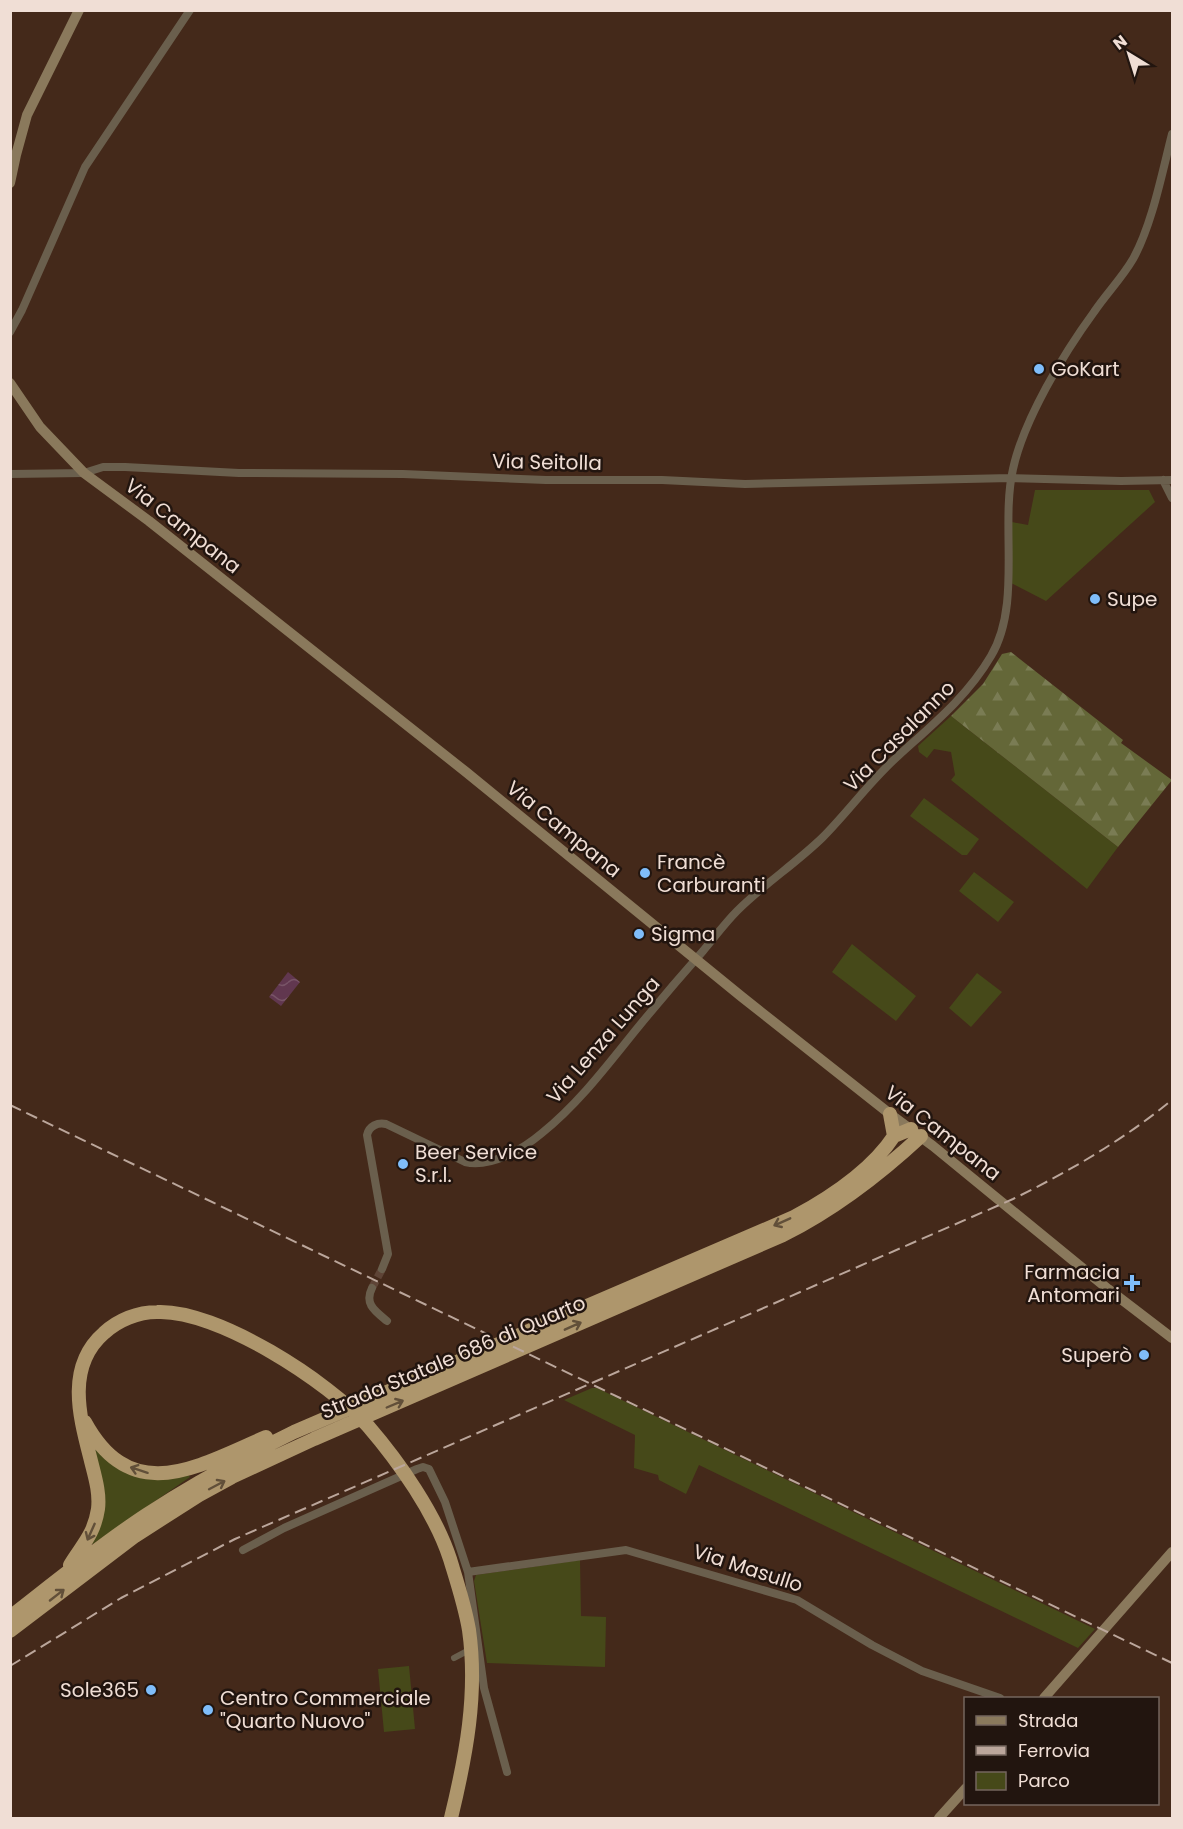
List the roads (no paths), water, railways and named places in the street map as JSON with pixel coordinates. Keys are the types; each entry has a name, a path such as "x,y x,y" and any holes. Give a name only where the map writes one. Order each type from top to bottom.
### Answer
{"highway":[{"path":"890,1114 894,1136 916,1133"},
{"name":"Strada Statale 686 di Quarto","path":"10,1631 115,1550 199,1495 314,1439 790,1231 842,1200 916,1133"},
{"name":"Strada Statale 686 di Quarto","path":"10,1617 120,1533 226,1467 294,1432 794,1216 824,1200 844,1185 894,1136"},
{"path":"64,1575 92,1534 98,1507 77,1393 83,1364 90,1349 103,1334 125,1319 142,1313 159,1311 183,1314 240,1337 275,1354 307,1374 352,1410 367,1426 410,1481 449,1555 468,1629 472,1672 471,1713 466,1751 451,1818"},
{"path":"81,1414 94,1437 108,1453 124,1465 148,1473 167,1474 188,1470 269,1435 294,1432"}],"main road":[{"path":"10,183 27,115 79,10"},
{"name":"Via Campana","path":"10,383 40,427 84,473 149,521 457,765 695,959 916,1133 1108,1289 1171,1335"},
{"path":"1045,1697 1173,1552"},
{"path":"940,1818 964,1790"}],"street":[{"path":"10,332 22,310 85,167 190,10"},
{"name":"Via Casalanno","path":"695,959 735,913 819,841 897,757 958,702 994,653 1002,629 1007,594 1011,478 1016,454 1058,367 1095,309 1126,271 1141,244 1173,134"},
{"name":"Via Seitolla","path":"10,474 84,473 103,467 125,467 239,473 403,474 546,480 662,480 745,484 1011,478 1173,480"},
{"path":"1163,480 1173,498"},
{"name":"Via Lenza Lunga","path":"382,1269 388,1254 367,1135 370,1128 380,1123 386,1124 472,1164 481,1164 510,1154 544,1131 597,1080 695,959"},
{"path":"372,1288 369,1294 369,1304 387,1322"},
{"path":"243,1550 284,1528 423,1467 431,1471 445,1502 468,1572 484,1688 507,1772"},
{"name":"Via Masullo","path":"468,1572 626,1550 797,1600 872,1645 922,1671 997,1697"},
{"path":"454,1658 479,1644"}],"water":[{"path":"288,972 300,982 281,1006 269,997"}],"tunnel":[{"path":"372,1288 382,1269"}],"railway":[{"path":"10,1666 121,1598 235,1539 1013,1199 1096,1154 1172,1100"},
{"path":"10,1105 1172,1663"}],"place":[{"name":"GoKart","path":"1039,369"},
{"name":"Supe","path":"1095,599"},
{"name":"Francè Carburanti","path":"645,873"},
{"name":"Sigma","path":"639,934"},
{"name":"Beer Service S.r.l.","path":"403,1164"},
{"name":"Farmacia Antomari","path":"1132,1283"},
{"name":"Superò","path":"1144,1355"},
{"name":"Sole365","path":"151,1690"},
{"name":"Centro Commerciale \"Quarto Nuovo\"","path":"208,1710"}]}
